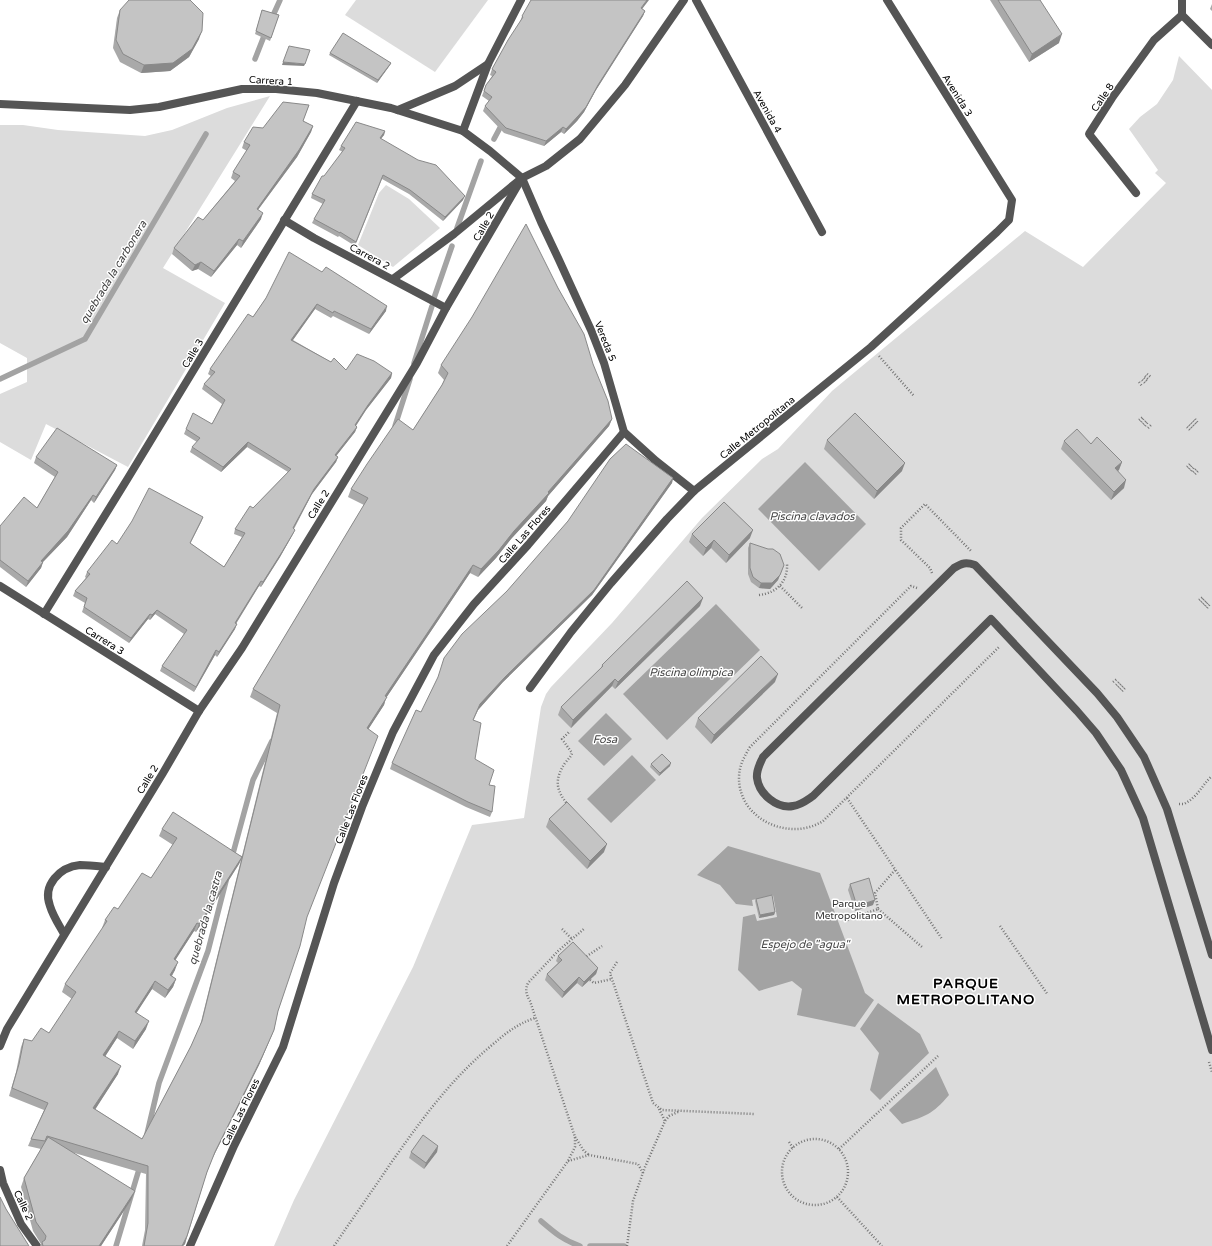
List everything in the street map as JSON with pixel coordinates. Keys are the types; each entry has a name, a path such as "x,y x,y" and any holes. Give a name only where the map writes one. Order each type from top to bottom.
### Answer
{"street":[{"path":"463,131 488,64 521,0"},
{"path":"393,279 454,234 522,178 546,166 580,139 625,86 684,0"},
{"name":"Avenida 4","path":"696,0 822,232"},
{"name":"Avenida 3","path":"887,0 1012,200"},
{"path":"1182,0 1182,15 1212,45"},
{"name":"Calle 8","path":"1136,194 1089,134 1154,40 1182,15"},
{"path":"398,110 454,86 488,64"},
{"name":"Carrera 1","path":"0,104 130,110 159,108 242,89 276,89 317,93 398,110 463,131 522,178"},
{"name":"Calle 3","path":"44,614 358,101"},
{"name":"Calle 2","path":"0,1046 6,1029 199,711 242,648 384,418 522,178"},
{"name":"Vereda 5","path":"522,178 602,356 624,432"},
{"name":"Calle Metropolitana","path":"530,688 611,583 667,519 694,491 871,347 997,232 1009,220 1012,200"},
{"name":"Carrera 2","path":"284,220 314,238 446,308"},
{"path":"624,432 656,461 694,491"},
{"name":"Calle Las Flores","path":"190,1246 234,1146 283,1047 334,883 362,807 393,732 434,655 474,604 528,545 624,432"},
{"path":"1210,1053 1143,818 1121,770 1107,748 1077,711 991,619 813,796 803,803 793,806 784,806 774,802 765,795 757,778 758,768 763,757 954,568 961,564 968,563 975,565 1097,693 1117,717 1144,757 1167,809 1212,955"},
{"name":"Carrera 3","path":"0,586 199,711"},
{"path":"64,934 49,905 48,893 52,880 70,868 81,865 106,866"},
{"name":"Calle 2","path":"0,1170 3,1183 21,1224 37,1246"}],"path":[{"path":"871,347 914,396"},
{"path":"1146,382 1143,378 1146,382"},
{"path":"1143,424 1147,421"},
{"path":"1143,424 1147,421"},
{"path":"1143,424 1147,421"},
{"path":"1194,427 1190,423 1194,427"},
{"path":"1191,470 1194,467"},
{"path":"1191,470 1194,467"},
{"path":"1191,470 1194,467"},
{"path":"933,576 930,568 901,540 901,528 925,504 975,555"},
{"path":"759,595 768,594 780,586 787,572 787,564"},
{"path":"780,586 803,609"},
{"path":"920,588 915,588 912,586 750,747 742,760 739,778 744,798 757,816 774,826 796,830 803,830 823,822 1002,645"},
{"path":"1206,600 1203,603 1206,600"},
{"path":"1121,683 1117,687 1121,683"},
{"path":"568,806 560,795 558,781 565,763 571,757 572,753 562,739 569,732 570,733"},
{"path":"1177,803 1184,804 1196,797 1212,776"},
{"path":"846,798 942,939"},
{"path":"895,870 874,893 878,909 922,947"},
{"path":"845,921 878,909"},
{"path":"1000,926 1048,995"},
{"path":"507,1246 568,1161 576,1147 575,1137 535,1018 525,993 528,982 585,928"},
{"path":"562,929 572,939"},
{"path":"583,959 602,946"},
{"path":"617,962 610,973 651,1099 665,1121"},
{"path":"590,980 594,983 612,979"},
{"path":"334,1246 426,1114 453,1081 510,1030 517,1025 535,1018"},
{"path":"1210,1053 1212,1072"},
{"path":"839,1149 938,1056"},
{"path":"657,1107 662,1110 755,1114"},
{"path":"628,1244 633,1201 648,1160 665,1121 670,1116 682,1110"},
{"path":"575,1137 584,1151 589,1155"},
{"path":"816,1139 829,1142 839,1149 846,1161 848,1174 845,1186 837,1197 824,1204 809,1205 796,1199 786,1188 782,1174 784,1159 793,1148 804,1141 816,1139"},
{"path":"789,1142 793,1148"},
{"path":"568,1161 589,1155 638,1164 648,1160"},
{"path":"638,1164 643,1173"},
{"path":"837,1197 882,1246"}],"green space":[{"path":"356,0 488,0 435,72 345,15"},
{"name":"Parque Metropolitano","path":"1179,56 1212,90 1212,1246 274,1246 294,1200 413,967 472,825 524,818 541,707 546,694 551,687 612,623 702,518 762,459 778,449 832,391 1025,231 1083,267 1166,183 1155,173 1158,170 1129,129 1140,117 1157,104 1173,80"},
{"path":"270,96 163,268 225,303 128,467 46,424 31,460 0,442 0,394 27,382 27,358 0,343 0,125 23,125 58,130 145,136 172,130 227,108"},
{"path":"386,185 409,199 440,228 393,267 358,245 379,193"}],"water":[{"name":"Piscina clavados","path":"805,462 866,524 819,571 758,509"},
{"name":"Piscina olímpica","path":"716,604 760,650 667,740 623,694"},
{"name":"Fosa","path":"606,713 632,739 604,766 578,741"},
{"path":"632,755 656,780 611,823 587,799"},
{"name":"Espejo de \"agua\"","path":"728,846 820,873 865,993 874,1000 855,1027 797,1015 802,989 792,981 759,991 738,970 743,917 755,914 757,921 777,917 773,895 752,900 753,906 736,904 720,885 697,875"},
{"path":"878,1003 920,1034 929,1053 880,1100 870,1090 879,1053 860,1029"},
{"path":"936,1067 949,1095 933,1111 902,1124 889,1110"}],"building":[{"path":"129,0 190,0 203,13 202,31 192,49 173,63 144,65 123,54 116,40 120,10"},
{"path":"531,0 647,0 641,8 645,11 598,85 586,107 566,129 563,127 546,141 506,128 485,106 492,97 484,91 486,85 496,72 492,69 523,17 522,16"},
{"path":"998,0 1040,0 1062,34 1032,54"},
{"path":"262,10 279,15 271,38 256,31"},
{"path":"343,33 391,63 378,80 330,53"},
{"path":"289,46 310,50 305,64 283,62"},
{"path":"283,102 309,105 303,121 313,126 299,150 257,209 263,213 243,241 239,239 214,271 201,262 195,265 174,248 198,217 203,220 240,176 233,172 250,145 244,142 253,127 263,128"},
{"path":"356,122 385,131 380,138 418,160 436,165 465,196 445,217 410,190 383,175 356,242 314,219 325,200 312,194 322,176 324,176 345,148 341,146"},
{"path":"526,224 558,288 584,334 593,364 608,401 612,419 548,492 549,493 481,569 473,565 385,696 387,697 367,728 378,736 307,917 300,946 278,1011 274,1030 215,1152 207,1172 187,1236 182,1246 144,1246 148,1223 148,1166 47,1136 45,1141 31,1139 48,1103 12,1088 24,1039 32,1041 41,1028 49,1033 76,992 65,984 107,921 105,920 114,907 118,909 142,873 151,878 177,838 162,829 173,812 242,857 199,924 197,923 174,959 178,962 170,975 176,979 168,990 155,981 135,1012 149,1021 135,1041 119,1031 103,1055 121,1066 93,1108 142,1139 191,1046 202,1021 280,705 253,689 368,498 351,489 398,419 413,430 448,373 441,365 472,317"},
{"path":"289,252 322,272 326,267 387,306 371,329 334,311 333,313 317,304 291,340 331,362 334,358 346,370 357,354 374,361 392,373 355,425 357,427 335,455 338,457 314,489 293,528 295,530 282,552 263,582 261,581 235,623 237,624 219,652 216,650 196,687 162,666 187,630 157,610 152,615 150,614 131,638 84,607 87,598 75,591 90,574 87,572 112,540 117,544 132,521 149,488 203,517 190,543 224,567 245,533 235,529 250,506 253,508 291,469 248,442 223,467 192,447 200,438 186,429 193,413 212,424 225,400 204,384 215,372 210,369 248,314 253,317 266,298"},
{"path":"855,413 905,463 877,491 827,440"},
{"path":"57,428 117,465 96,497 93,495 68,531 41,561 43,562 28,581 0,560 0,526 24,497 37,508 58,472 36,457"},
{"path":"1077,429 1091,444 1097,437 1122,462 1115,468 1126,480 1114,492 1064,441"},
{"path":"626,444 673,478 594,590 505,677 480,704 473,720 481,723 475,759 494,770 489,785 495,786 492,812 468,802 392,763 416,710 421,712 438,677 444,658 462,634 507,591 568,521 610,459"},
{"path":"724,502 753,530 729,555 714,540 706,548 692,534"},
{"path":"750,543 768,549 773,549 780,554 784,565 780,575 772,583 761,583 753,577 750,568"},
{"path":"687,581 703,598 618,682 615,679 573,720 561,707"},
{"path":"761,656 778,674 714,735 698,718"},
{"path":"662,754 671,763 660,773 651,764"},
{"path":"567,802 607,844 590,861 549,819"},
{"path":"869,878 875,900 857,906 850,884"},
{"path":"772,895 775,912 760,915 756,899"},
{"path":"573,942 598,968 584,982 579,977 564,992 547,974 562,960 558,956"},
{"path":"423,1135 438,1146 426,1163 411,1152"},
{"path":"48,1137 135,1191 99,1246 43,1246 42,1242 45,1240 46,1236 36,1222 24,1178"},
{"path":"0,1197 6,1209 29,1246 0,1246"}],"waterway":[{"name":"quebrada la carbonera","path":"271,20 280,0"},
{"name":"quebrada la carbonera","path":"255,59 266,31"},
{"name":"quebrada la castra","path":"494,139 502,124"},
{"name":"quebrada la carbonera","path":"0,379 85,339 206,134"},
{"name":"quebrada la castra","path":"457,228 481,161"},
{"name":"quebrada la castra","path":"434,298 452,246"},
{"name":"quebrada la castra","path":"414,363 432,306"},
{"name":"quebrada la castra","path":"395,426 410,379"},
{"name":"quebrada la castra","path":"232,857 253,780 272,741"},
{"name":"quebrada la castra","path":"147,1134 159,1083 208,951 226,881"},
{"name":"quebrada la castra","path":"116,1246 140,1166"},
{"path":"541,1221 559,1236 580,1246"},
{"path":"590,1246 624,1246"}],"district":[{"name":"PARQUE METROPOLITANO","path":"966,992"}]}
